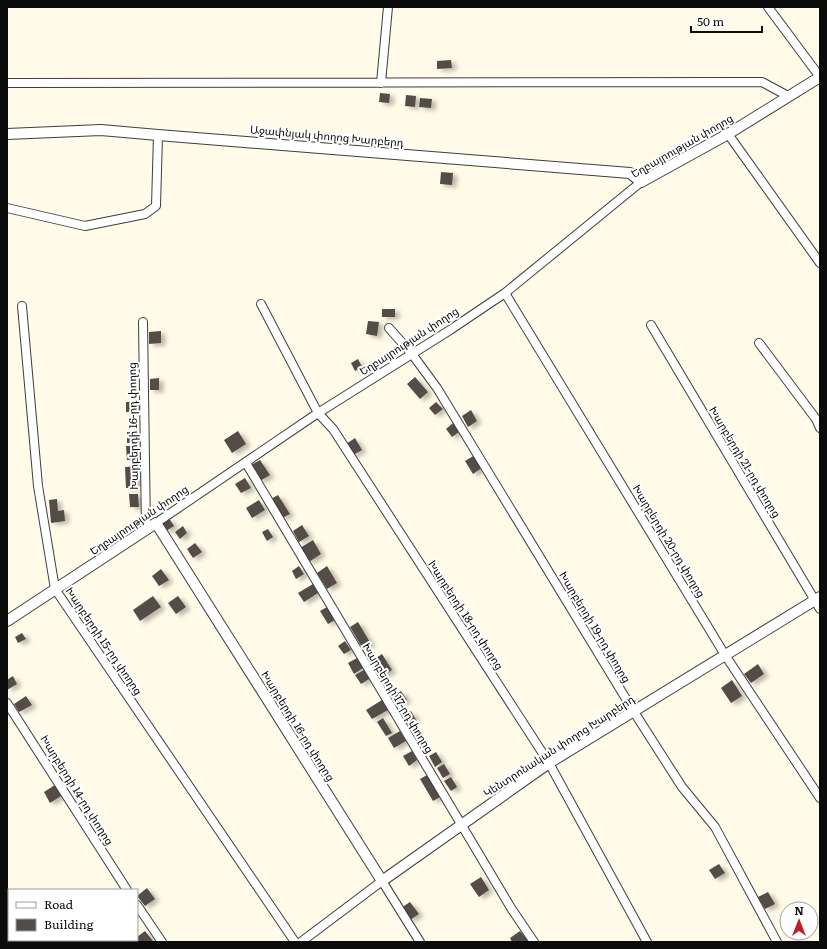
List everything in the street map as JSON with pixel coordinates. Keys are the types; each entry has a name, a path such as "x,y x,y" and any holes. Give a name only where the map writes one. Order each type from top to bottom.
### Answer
{"street":[{"path":"381,83 388,7"},
{"path":"768,7 820,77"},
{"name":"Եղբայրության փողոց","path":"7,620 156,524 318,413 505,293 641,182 728,134 820,77"},
{"path":"7,83 762,82 788,96"},
{"name":"Աջափնյակ փողոց Խարբերդ","path":"7,134 100,130 158,134 630,173 641,182"},
{"path":"7,208 85,226 144,214 156,206 158,134"},
{"path":"728,134 820,263"},
{"name":"Խարբերդի 20-րդ փողոց","path":"505,293 725,655 820,798"},
{"name":"Խարբերդի 18-րդ փողոց","path":"261,304 318,413 333,429 549,764 648,942"},
{"name":"Խարբերդի 15-րդ փողոց","path":"22,306 38,486 55,589 295,942"},
{"name":"Խարբերդի 16-րդ փողոց","path":"143,322 146,530"},
{"name":"Խարբերդի 21-րդ փողոց","path":"651,325 818,602"},
{"name":"Խարբերդի 19-րդ փողոց","path":"389,328 412,354 437,388 634,712 682,786 715,827 777,942"},
{"path":"759,343 816,419 820,428"},
{"name":"Խարբերդի 17-րդ փողոց","path":"246,463 511,908 534,942"},
{"name":"Խարբերդի 16-րդ փողոց","path":"156,524 420,942"},
{"name":"Կենտրոնական փողոց Խարբերդ","path":"301,942 461,824 549,764 725,655 818,602"},
{"name":"Խարբերդի 14-րդ փողոց","path":"7,703 126,889"},
{"path":"138,906 162,942"}],"building":[{"path":"451,60 452,68 437,69 437,61"},
{"path":"380,93 390,94 389,103 379,102"},
{"path":"406,95 416,96 415,107 405,106"},
{"path":"420,98 432,99 431,108 419,107"},
{"path":"441,172 453,173 452,185 440,184"},
{"path":"382,309 395,309 395,317 382,317"},
{"path":"368,321 379,322 377,336 366,334"},
{"path":"161,331 161,343 149,344 149,332"},
{"path":"358,359 362,367 355,371 351,363"},
{"path":"415,377 428,392 420,399 407,384"},
{"path":"159,378 159,390 150,390 150,379"},
{"path":"126,402 139,402 140,411 126,412"},
{"path":"436,402 443,409 435,415 429,408"},
{"path":"471,410 477,421 468,427 462,416"},
{"path":"453,423 459,432 452,437 446,429"},
{"path":"238,431 246,444 232,453 224,440"},
{"path":"127,432 138,432 139,442 127,443"},
{"path":"355,438 362,450 353,455 346,444"},
{"path":"126,446 139,446 139,459 127,460"},
{"path":"475,455 483,467 473,474 465,461"},
{"path":"260,460 270,475 260,481 251,465"},
{"path":"138,466 138,487 126,488 125,467"},
{"path":"245,478 251,488 241,493 235,484"},
{"path":"129,494 138,494 139,507 130,507"},
{"path":"278,495 290,514 282,518 271,499"},
{"path":"57,499 58,511 64,510 65,521 51,523 49,500"},
{"path":"259,500 265,510 252,518 246,508"},
{"path":"169,518 174,526 166,531 161,524"},
{"path":"302,525 309,536 299,542 293,531"},
{"path":"183,526 187,533 180,539 175,532"},
{"path":"268,529 273,537 267,541 262,532"},
{"path":"313,540 321,554 309,562 300,548"},
{"path":"195,543 202,552 193,558 187,549"},
{"path":"299,566 304,574 296,579 292,571"},
{"path":"327,566 337,583 327,589 317,573"},
{"path":"161,569 169,580 159,586 152,576"},
{"path":"313,584 318,593 304,602 298,593"},
{"path":"153,596 161,607 140,621 133,610"},
{"path":"178,596 186,607 176,614 168,603"},
{"path":"327,607 335,620 328,624 320,611"},
{"path":"358,622 371,644 363,649 350,627"},
{"path":"22,633 26,639 18,643 15,637"},
{"path":"345,641 351,650 344,654 338,646"},
{"path":"382,654 392,670 383,676 373,660"},
{"path":"357,658 363,668 354,674 348,663"},
{"path":"758,664 764,674 751,683 744,674"},
{"path":"364,670 369,679 361,684 355,675"},
{"path":"13,676 17,684 7,690 7,680"},
{"path":"732,680 742,696 731,703 721,688"},
{"path":"401,691 407,700 398,705 392,697"},
{"path":"26,696 32,705 19,712 14,704"},
{"path":"382,700 388,710 372,719 366,710"},
{"path":"411,711 416,720 408,725 403,716"},
{"path":"383,718 392,733 386,736 377,722"},
{"path":"400,731 406,741 394,748 388,738"},
{"path":"412,751 417,760 409,766 403,756"},
{"path":"436,752 442,762 435,767 429,756"},
{"path":"444,764 450,774 443,778 437,768"},
{"path":"427,775 440,797 433,801 420,779"},
{"path":"451,777 457,787 451,791 444,781"},
{"path":"55,785 61,796 50,803 44,792"},
{"path":"719,864 725,873 715,879 709,870"},
{"path":"481,877 489,890 479,897 470,884"},
{"path":"147,888 155,899 145,906 138,895"},
{"path":"768,892 775,904 765,909 758,897"},
{"path":"410,902 419,914 410,920 401,908"},
{"path":"145,931 153,941 138,942 138,936"},
{"path":"520,931 528,941 512,942 510,938"}]}
